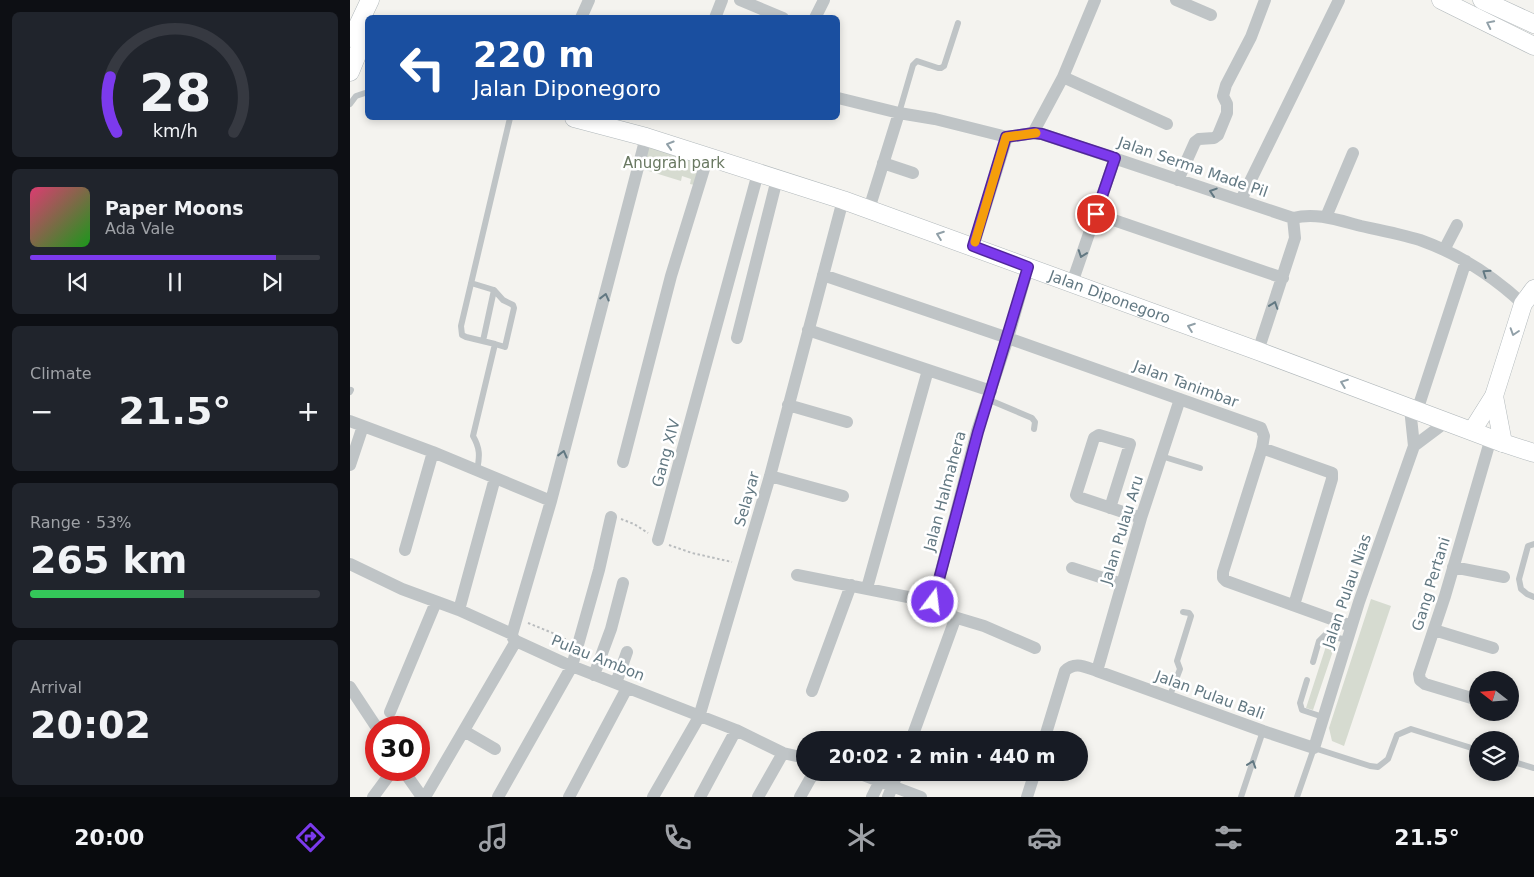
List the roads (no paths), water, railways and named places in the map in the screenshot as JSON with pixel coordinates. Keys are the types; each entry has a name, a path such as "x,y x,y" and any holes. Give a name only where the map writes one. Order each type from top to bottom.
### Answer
{"main road":[{"path":"366,15 370,0"},
{"path":"374,15 381,0"},
{"path":"1441,0 1534,46"},
{"path":"1482,0 1534,24"},
{"path":"355,57 365,19"},
{"path":"355,57 365,35"},
{"name":"Jalan Diponegoro","path":"582,120 708,156 869,209 1258,351 1365,388 1414,410 1534,453"},
{"path":"1472,431 1494,396 1525,306 1534,289"},
{"path":"1494,396 1497,441"}],"street":[{"path":"582,15 589,0"},
{"path":"716,15 722,0"},
{"path":"740,0 777,15"},
{"path":"816,15 824,0"},
{"path":"1034,133 1063,77 1095,0"},
{"path":"1176,0 1211,14"},
{"path":"1178,180 1195,142 1199,139 1214,138 1218,135 1227,113 1227,104 1223,96 1226,85 1251,37 1265,0"},
{"path":"1241,200 1339,0"},
{"path":"1063,77 1167,124"},
{"name":"Jalan Serma Made Pil","path":"840,98 1006,137 1034,133 1059,139 1293,218 1302,215 1326,217 1419,240 1466,261 1502,284 1525,306"},
{"path":"869,209 899,113"},
{"path":"412,781 424,797 464,731 514,637 516,618 551,501 646,137"},
{"path":"973,246 1006,137"},
{"path":"1326,217 1353,153"},
{"path":"623,462 671,276 708,156"},
{"path":"1072,283 1115,158"},
{"path":"883,164 913,173"},
{"name":"Gang XIV","path":"658,540 758,173"},
{"path":"737,338 778,178"},
{"name":"Selayar","path":"653,797 699,716 770,476 843,200"},
{"path":"1096,214 1283,278"},
{"path":"1258,351 1295,238 1293,218"},
{"path":"1444,250 1457,225"},
{"path":"1414,410 1466,261"},
{"name":"Jalan Halmahera","path":"933,602 978,432 1028,267"},
{"name":"Jalan Tanimbar","path":"823,275 1008,338 1260,428 1264,436 1262,448"},
{"path":"808,330 928,370 989,395"},
{"path":"867,588 928,370"},
{"name":"Jalan Pulau Aru","path":"1097,671 1141,518 1180,399"},
{"path":"788,405 847,422"},
{"name":"Jalan Pulau Nias","path":"1314,748 1351,626 1414,446 1414,410"},
{"path":"350,421 433,452 551,501"},
{"path":"1414,446 1446,422"},
{"path":"350,465 362,426"},
{"path":"1110,508 1130,444 1098,435 1094,438 1076,495 1078,497 1110,508 1141,518"},
{"name":"Gang Pertani","path":"1469,697 1425,684 1420,680 1419,674 1497,441"},
{"path":"1294,605 1317,514 1332,473 1262,448 1242,533 1223,572 1223,578 1226,581 1351,626"},
{"path":"405,550 433,452"},
{"path":"770,476 843,496"},
{"path":"458,610 495,478"},
{"path":"498,797 568,664 599,570 611,517"},
{"name":"Pulau Ambon","path":"350,564 402,589 458,610 568,664 736,730 783,753 796,756"},
{"path":"1454,567 1504,577"},
{"path":"1072,568 1122,584"},
{"path":"797,575 933,602 945,606 954,617 984,626 1035,648"},
{"path":"594,675 611,629 623,583"},
{"path":"812,690 851,585"},
{"path":"390,712 436,602"},
{"path":"914,731 949,639 954,617"},
{"path":"1434,630 1493,648"},
{"path":"569,797 622,686 627,652"},
{"name":"Jalan Pulau Bali","path":"1047,731 1065,671 1074,665 1097,671 1314,748"},
{"path":"350,686 370,716"},
{"path":"700,797 736,730"},
{"path":"464,731 495,749"},
{"path":"758,797 783,753"},
{"path":"373,797 385,781"},
{"path":"800,797 809,781"},
{"path":"872,797 880,781 890,792 921,797"},
{"path":"1027,797 1031,781"}],"lane":[{"path":"899,113 913,65 917,61 938,68 944,66 958,24"},
{"path":"350,104 356,96 365,93"},
{"path":"471,283 494,290 503,300 513,305 514,308 505,347 466,337 462,335 461,331 471,283 510,120"},
{"path":"483,341 494,290"},
{"path":"477,470 480,455 478,445 473,436 494,344"},
{"path":"989,395 1032,418 1035,422 1034,429"},
{"path":"1161,456 1200,468"},
{"path":"1534,544 1528,546 1520,579 1521,589 1534,597"},
{"path":"1169,698 1180,669 1177,661 1191,616 1189,613 1183,612"},
{"path":"1313,662 1322,638 1325,636 1347,640"},
{"path":"1308,680 1300,704 1302,710 1323,717"},
{"path":"1297,797 1314,748 1378,767 1388,759 1397,735 1411,729 1469,747"},
{"path":"1241,797 1263,731"},
{"path":"1519,764 1534,768"}],"park label":[{"name":"Anugrah park","path":"674,163"}]}
